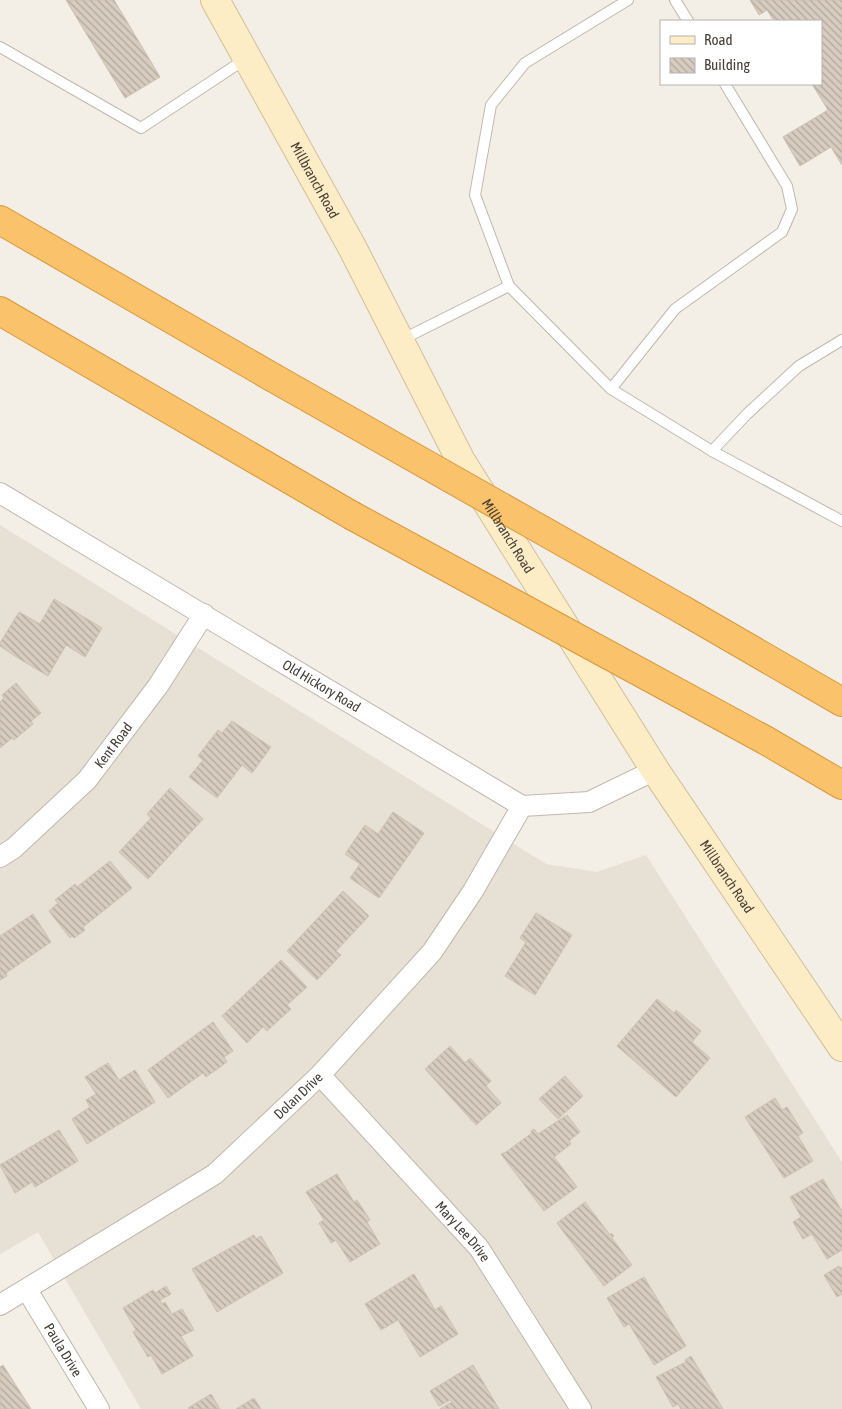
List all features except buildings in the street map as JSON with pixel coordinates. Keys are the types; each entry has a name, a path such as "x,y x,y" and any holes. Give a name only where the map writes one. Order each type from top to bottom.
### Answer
{"highway":[{"path":"0,220 842,702"},
{"path":"0,311 351,514 765,740 842,785"}],"main road":[{"name":"Millbranch Road","path":"215,0 352,247 461,461 655,770 842,1047"}],"street":[{"name":"Old Hickory Road","path":"0,493 522,806"},
{"name":"Kent Road","path":"0,857 14,848 87,780 158,686 204,614"},
{"path":"522,806 589,802 655,770"},
{"name":"Dolan Drive","path":"0,1305 215,1174 320,1075 432,952 473,891 522,806"},
{"name":"Mary Lee Drive","path":"320,1075 479,1248 581,1409"},
{"name":"Paula Drive","path":"27,1290 99,1409"}],"lane":[{"path":"628,0 526,63 491,105 475,195 509,286 611,389 712,451 842,521"},
{"path":"675,0 687,20"},
{"path":"0,47 140,128 248,57"},
{"path":"611,389 675,309 782,232 792,209 787,186 726,85"},
{"path":"400,341 509,286"},
{"path":"712,451 747,414 799,366 842,340"}],"shaded area":[{"path":"0,525 546,864 597,872 646,855 842,1162 842,1409 141,1409 38,1232 0,1254"}]}
